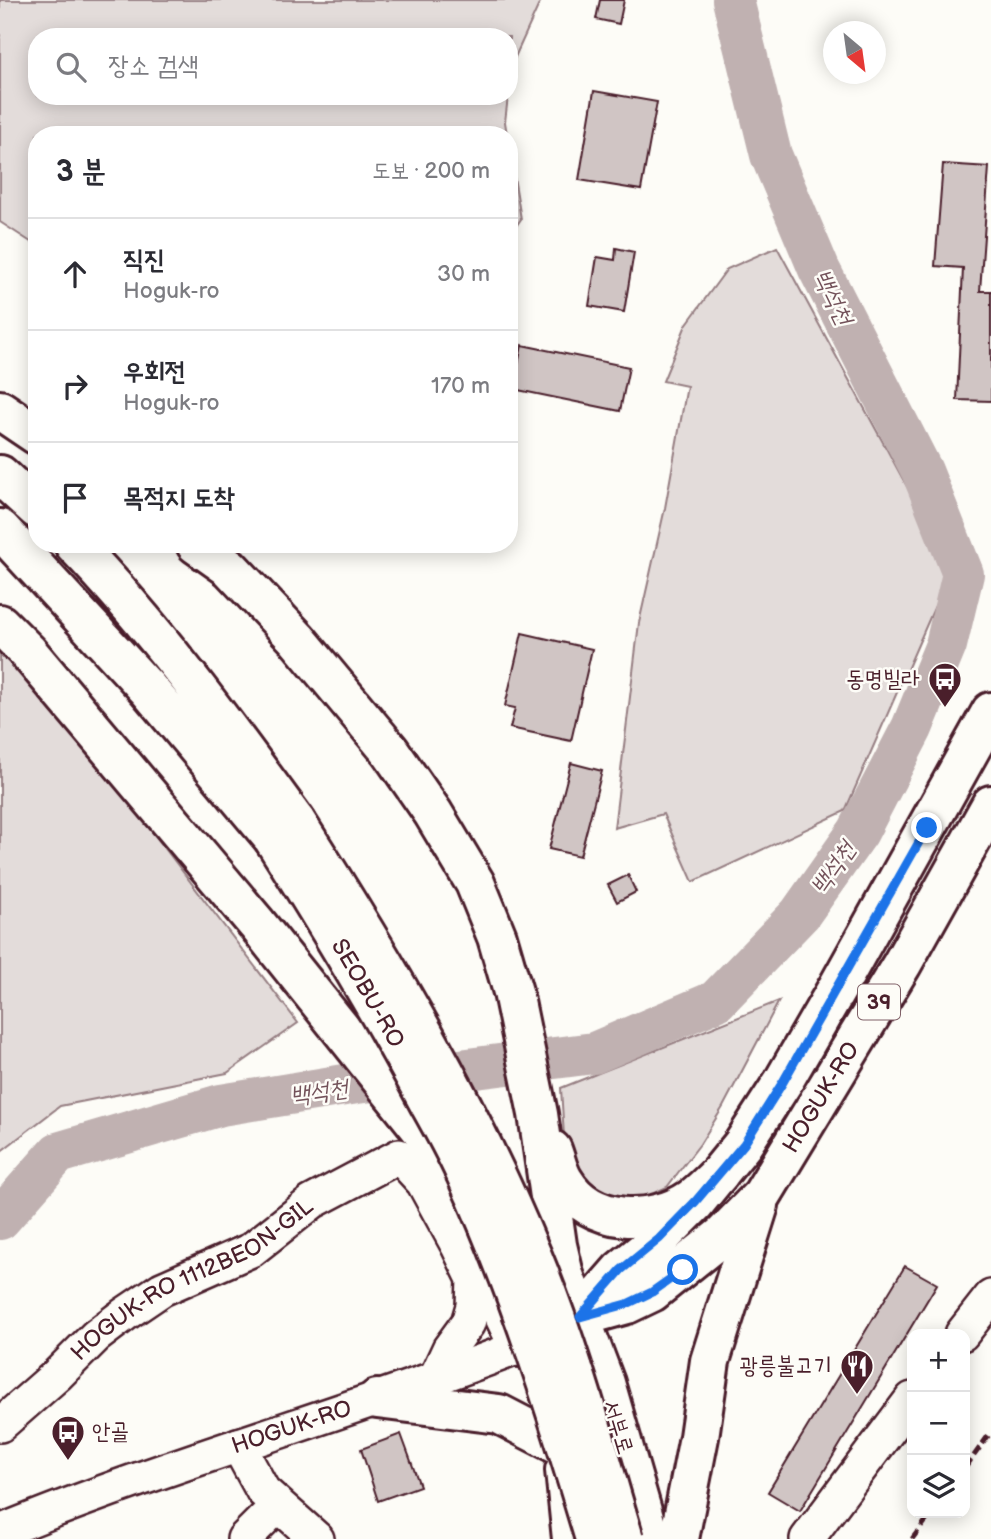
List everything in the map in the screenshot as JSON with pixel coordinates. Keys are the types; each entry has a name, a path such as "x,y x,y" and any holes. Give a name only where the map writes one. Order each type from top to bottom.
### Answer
{"main road":[{"path":"0,410 28,429"},
{"path":"0,475 28,501"},
{"name":"SEOBU-RO","path":"0,529 148,689 285,830 358,919 424,1031 487,1157 532,1256 585,1403 624,1539"},
{"name":"SEOBU-RO","path":"82,553 141,617 198,688 285,830 331,930 389,1029 466,1172 536,1348 595,1539"},
{"path":"209,553 230,568 287,629 390,751 433,813 475,883 497,937 519,1016 538,1114 563,1180 584,1202 613,1215 646,1218 690,1200 719,1174"},
{"path":"0,624 46,673 240,903 315,997 411,1144 484,1274 499,1324 500,1337 565,1465 589,1539"},
{"name":"HOGUK-RO","path":"580,1317 621,1270 659,1239 744,1144 783,1082 991,712"},
{"name":"HOGUK-RO","path":"507,1352 580,1317 627,1304 652,1292 683,1270 723,1235 762,1195 902,964 991,805"},
{"name":"서부로","path":"538,1114 557,1245 564,1275 605,1383 650,1539"},
{"name":"39","path":"679,1539 699,1437 710,1361 762,1195"},
{"path":"377,1399 499,1414 565,1465 572,1539"},
{"path":"699,1437 699,1539"}],"street":[{"path":"411,1144 423,1182 474,1279 473,1306 468,1323 449,1349 435,1379"},
{"name":"HOGUK-RO 1112BEON-GIL","path":"0,1425 96,1336 125,1314 162,1289 251,1250 312,1202 411,1144"},
{"path":"966,1329 991,1297"},
{"name":"HOGUK-RO","path":"0,1532 149,1474 377,1399 507,1352"},
{"path":"807,1539 907,1406"},
{"path":"238,1445 263,1492 317,1539"},
{"path":"244,1539 276,1506"}],"shaded area":[{"path":"0,0 541,0 518,50 518,28 28,28 28,105 507,105 506,126 28,126 28,240 0,222"},
{"path":"518,201 521,219 518,223"},
{"path":"777,247 924,518 940,552 945,583 845,811 693,882 663,814 614,828 639,623 665,508 687,386 663,381 686,325 727,269"},
{"path":"0,632 298,1023 227,1073 60,1106 0,1152"},
{"path":"779,1001 723,1107 700,1144 667,1187 623,1207 566,1169 561,1088"}],"building":[{"path":"600,0 624,0 619,24 596,19"},
{"path":"594,91 657,102 641,190 579,180"},
{"path":"943,164 989,167 980,291 991,291 991,401 957,400 963,268 935,266"},
{"path":"616,248 634,252 624,312 589,306 597,257 615,260"},
{"path":"522,345 629,367 620,411 518,390 518,365"},
{"path":"522,633 592,649 571,741 510,728 515,708 505,706"},
{"path":"571,763 602,771 580,856 549,849"},
{"path":"628,875 636,892 617,902 608,885"},
{"path":"905,1266 937,1284 910,1329 907,1329 907,1334 800,1511 768,1492"},
{"path":"401,1434 420,1486 378,1501 361,1449"}],"waterway":[{"name":"백석천","path":"0,1219 58,1153 221,1105 357,1083 594,1053 716,1001 800,914 858,832 912,728 946,645 963,574 922,471 819,269 771,155 733,0"}],"railway":[{"path":"970,1461 991,1432"},
{"path":"912,1539 928,1518"}],"place":[{"name":"동명빌라","path":"945,709"},
{"name":"광릉불고기","path":"857,1396"},
{"name":"안골","path":"68,1462"}],"route":[{"path":"683,1270 652,1292 627,1304 580,1317 621,1270 659,1239 695,1202 744,1144 783,1082 927,828"}]}
